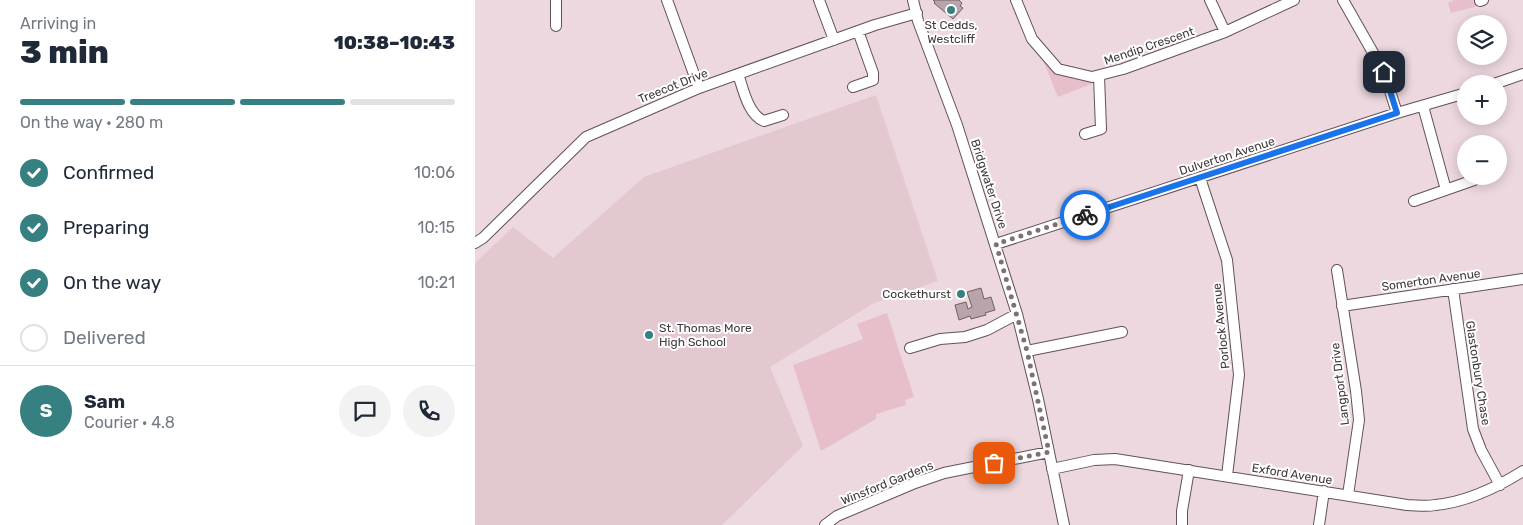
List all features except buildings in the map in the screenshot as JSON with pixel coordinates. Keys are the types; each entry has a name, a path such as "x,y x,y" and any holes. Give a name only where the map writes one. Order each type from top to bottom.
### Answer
{"street":[{"path":"556,0 556,26"},
{"path":"667,0 699,88"},
{"path":"819,0 833,40"},
{"name":"Bridgwater Drive","path":"913,0 957,125 1017,314 1027,351 1064,525"},
{"name":"Mendip Crescent","path":"1016,0 1032,39 1058,69 1092,77 1123,69 1225,32 1288,1"},
{"path":"1210,0 1225,32"},
{"path":"1343,0 1384,72 1397,113"},
{"name":"Treecot Drive","path":"475,243 483,238 586,137 699,88 858,31 917,13"},
{"path":"853,87 873,80 873,73 858,31"},
{"path":"738,74 750,108 756,116 764,120 783,115"},
{"path":"1507,80 1523,74"},
{"path":"1085,134 1101,129 1099,76"},
{"name":"Dulverton Avenue","path":"996,244 1457,95"},
{"path":"1423,106 1446,190"},
{"name":"Porlock Avenue","path":"1200,178 1227,260 1239,375 1227,476"},
{"path":"1414,200 1460,185"},
{"name":"Langport Drive","path":"1337,270 1359,420 1347,494"},
{"name":"Somerton Avenue","path":"1342,306 1523,279"},
{"name":"Glastonbury Chase","path":"1453,289 1473,429 1481,450 1500,485"},
{"path":"910,348 940,339 965,337 987,330 1017,314"},
{"path":"1027,351 1122,332"},
{"name":"Winsford Gardens","path":"825,525 837,516 915,482 943,473 1049,452"},
{"name":"Exford Avenue","path":"1053,470 1094,460 1115,459 1347,494 1407,505 1433,506 1459,501 1500,485 1523,472"},
{"path":"1182,525 1182,511 1189,470"},
{"path":"1319,525 1323,491"}],"shaded area":[{"path":"1454,0 1477,0 1479,6 1451,13 1448,3"},
{"path":"1042,57 1059,74 1094,83 1058,97"},
{"name":"St. Thomas More High School","path":"876,95 938,281 874,303 770,367 803,446 722,525 475,525 475,263 513,227 553,258 644,177"},
{"path":"887,313 914,397 905,400 906,405 876,414 876,419 821,451 793,365 863,339 857,324"}],"way so far":[{"path":"994,463 1049,452 1027,351 996,244 1085,215"}],"place":[{"name":"St Cedds, Westcliff","path":"951,10"},
{"name":"Cockethurst","path":"961,294"},
{"name":"St. Thomas More High School","path":"649,335"}],"route":[{"path":"1085,215 1397,113 1384,72"}]}
